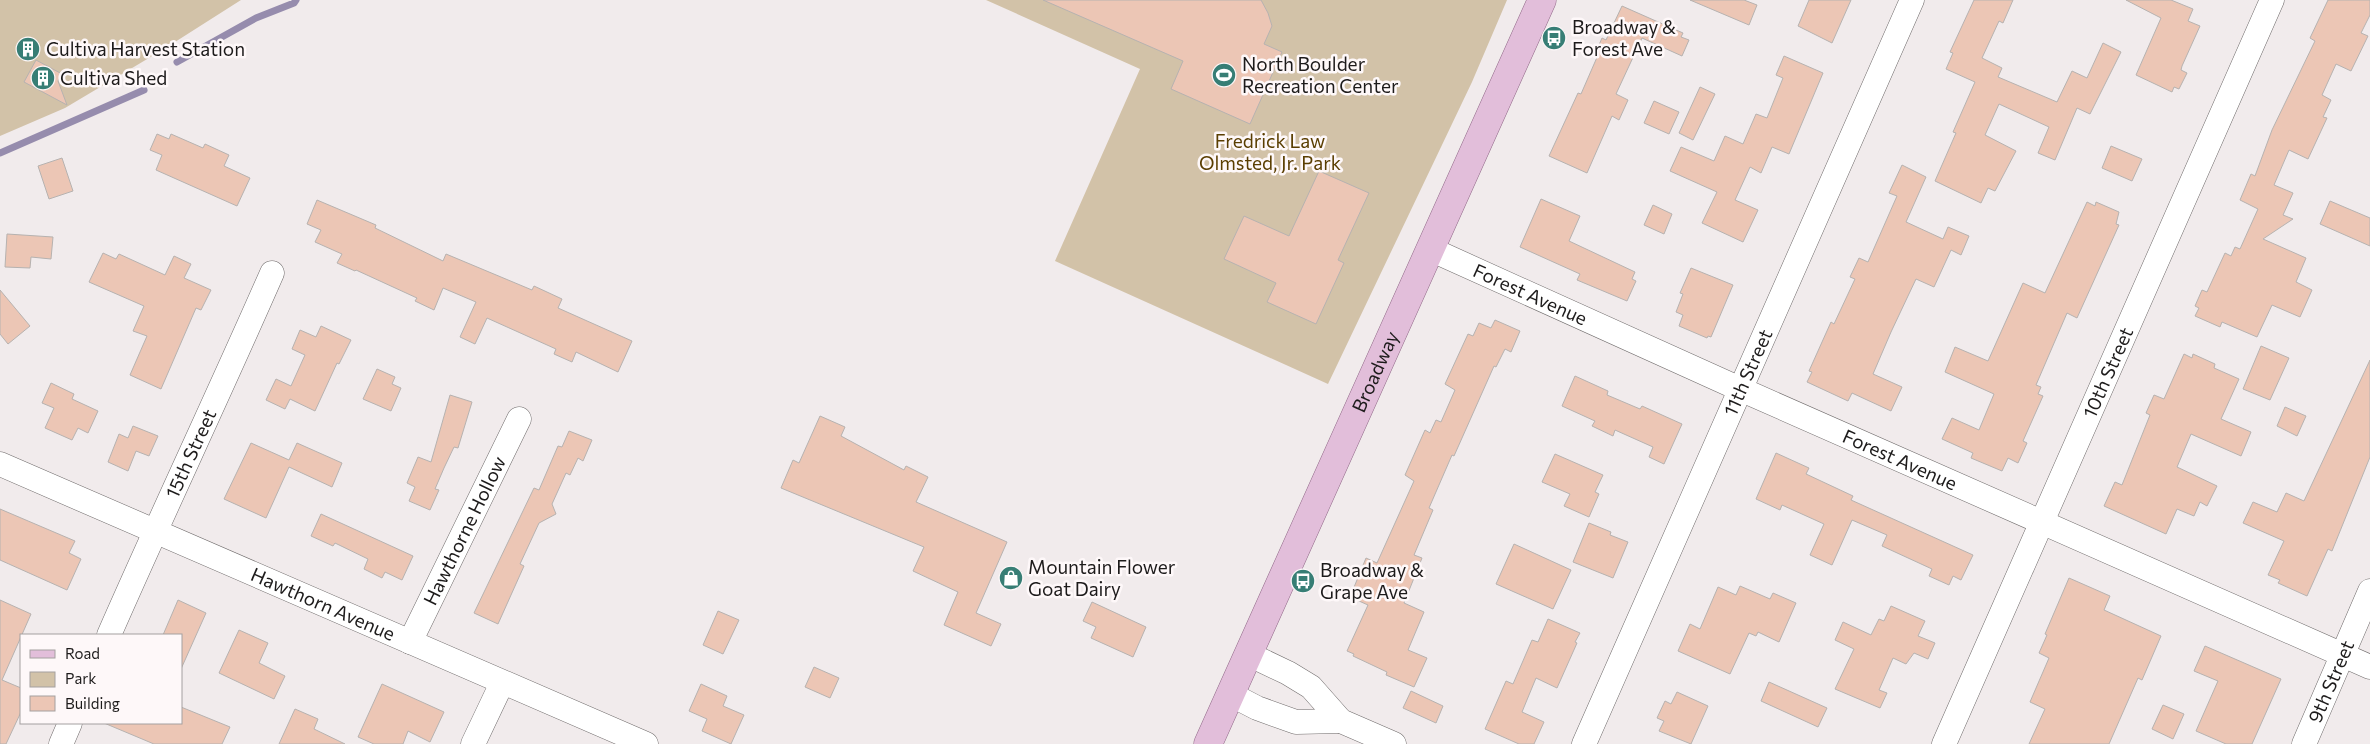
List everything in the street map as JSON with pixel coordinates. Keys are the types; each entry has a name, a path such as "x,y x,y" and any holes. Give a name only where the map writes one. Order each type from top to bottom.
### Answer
{"main road":[{"name":"Broadway","path":"1208,744 1542,0"}],"street":[{"name":"11th Street","path":"1584,744 1912,0"},
{"name":"10th Street","path":"1944,744 2272,0"},
{"name":"Forest Avenue","path":"1430,249 1740,389 2370,668"},
{"name":"15th Street","path":"109,634 204,429 272,273"},
{"name":"Hawthorne Hollow","path":"410,642 518,419"},
{"name":"Hawthorn Avenue","path":"0,464 646,744"},
{"name":"9th Street","path":"2304,744 2370,591"},
{"path":"1248,654 1288,673 1310,687 1341,721 1394,744"},
{"path":"473,744 502,683"},
{"path":"1230,694 1257,708 1296,722 1341,721"},
{"path":"61,744 70,724"}],"green space":[{"path":"0,0 241,0 65,108 0,136"},
{"name":"Fredrick Law Olmsted, Jr. Park","path":"986,0 1507,0 1472,82 1328,384 1055,261 1140,69"}],"building":[{"name":"North Boulder Recreation Center","path":"1043,0 1261,0 1272,26 1264,44 1282,52 1250,124 1171,89 1183,61"},
{"path":"1690,0 1744,0 1757,5 1749,25"},
{"path":"1809,0 1851,0 1832,43 1798,26"},
{"path":"1974,0 2013,0 2003,23 1999,21 1982,58 2002,68 1998,77 2057,102 2072,71 2087,78 2103,43 2121,52 2090,114 2077,108 2055,160 2038,153 2049,127 1999,104 1985,135 2016,151 1995,191 1988,188 1981,203 1935,181 1956,133 1953,132 1975,82 1946,69 1953,53 1950,52"},
{"path":"2126,0 2171,0 2193,9 2188,21 2200,26 2182,66 2181,70 2187,73 2179,89 2174,87 2172,92 2136,75 2161,18"},
{"path":"2328,0 2370,0 2370,15 2361,33 2368,36 2351,71 2336,64 2322,95 2331,100 2323,117 2327,118 2308,159 2289,150 2274,185 2293,193 2283,215 2293,219 2263,239 2306,258 2296,282 2312,290 2300,317 2272,305 2257,337 2222,322 2220,327 2195,316 2199,308 2195,306 2202,290 2207,292 2225,253 2231,256 2235,247 2240,249 2258,209 2240,200 2251,174 2255,176 2272,130 2315,41 2310,38"},
{"path":"1622,6 1683,33 1681,37 1689,40 1682,56 1642,38 1616,94 1628,100 1619,120 1612,116 1587,173 1549,156 1578,93 1581,94 1598,55 1595,54 1602,38 1606,40"},
{"path":"1784,56 1823,73 1789,154 1772,147 1761,173 1750,167 1735,200 1758,210 1743,242 1702,223 1717,192 1670,171 1681,147 1714,161 1725,136 1743,144 1756,114 1767,118 1783,78 1776,75"},
{"name":"Cultiva Shed","path":"36,60 62,74 58,81 67,105 24,82"},
{"path":"1700,87 1715,94 1693,140 1679,133"},
{"path":"1654,101 1679,112 1669,134 1644,123"},
{"path":"157,134 169,139 171,134 203,148 205,144 229,155 224,166 250,178 237,206 156,170 162,155 150,150"},
{"path":"2111,146 2142,159 2132,181 2102,168"},
{"path":"62,158 73,191 49,199 38,166"},
{"path":"1902,165 1926,177 1906,222 1943,239 1948,227 1969,236 1961,255 1951,250 1934,287 1916,279 1891,332 1873,374 1902,387 1891,411 1852,393 1848,401 1807,382 1812,372 1809,371 1831,322 1834,324 1855,279 1850,277 1859,258 1868,262 1897,196 1889,193"},
{"path":"1319,171 1369,193 1338,260 1344,263 1316,324 1267,302 1276,283 1224,259 1244,216 1289,236"},
{"path":"1541,199 1580,216 1569,241 1635,272 1632,279 1636,281 1627,301 1577,280 1580,274 1520,247"},
{"path":"317,200 376,225 375,228 443,261 446,254 532,290 534,286 562,299 558,308 632,341 618,372 576,352 572,362 554,354 556,349 487,318 475,344 460,337 476,302 443,288 434,310 415,301 417,298 337,263 342,254 315,242 321,230 307,224"},
{"path":"2330,201 2370,218 2370,246 2320,224"},
{"path":"2087,202 2095,206 2096,202 2119,212 2116,224 2119,225 2077,318 2067,313 2036,385 2041,387 2038,394 2043,396 2023,441 2027,443 2018,463 2008,458 2002,471 1971,458 1973,453 1942,439 1952,418 1979,430 1994,394 1945,372 1955,347 1988,361 2023,283 2045,293"},
{"path":"1653,205 1672,214 1664,234 1644,225"},
{"path":"7,234 53,237 51,259 31,257 30,268 5,267"},
{"path":"103,253 116,259 119,254 165,275 174,256 191,264 184,278 211,290 201,310 196,308 161,389 130,375 147,336 133,331 144,306 89,282"},
{"path":"1691,268 1733,285 1711,337 1708,336 1707,338 1679,326 1683,315 1676,312 1683,294 1680,293"},
{"path":"0,290 30,326 8,344 0,334"},
{"path":"1495,320 1520,331 1511,352 1505,349 1496,367 1494,366 1429,508 1433,510 1414,555 1422,558 1404,603 1424,612 1408,650 1427,658 1414,687 1386,675 1387,672 1353,656 1354,654 1347,651 1368,605 1350,597 1366,558 1377,563 1414,481 1405,475 1425,430 1430,433 1436,420 1441,422 1455,390 1445,384 1468,334 1473,336 1479,323 1491,328"},
{"path":"321,326 351,340 339,364 337,363 315,411 290,399 285,409 266,400 276,379 291,386 305,355 292,349 300,330 316,337"},
{"path":"2261,346 2289,358 2270,400 2243,389"},
{"path":"2184,354 2192,358 2193,354 2215,364 2214,368 2239,379 2221,419 2251,432 2241,456 2191,434 2177,467 2217,486 2207,506 2200,502 2194,516 2177,509 2166,534 2104,506 2115,482 2122,485 2150,415 2146,413 2154,395 2164,399"},
{"path":"2370,360 2370,457 2332,551 2328,549 2307,596 2278,583 2280,580 2268,575 2284,541 2243,523 2253,502 2277,512 2286,493 2304,501"},
{"path":"377,369 395,377 392,384 401,388 391,411 363,399"},
{"path":"1575,376 1608,391 1607,395 1640,409 1642,406 1682,424 1664,464 1649,457 1653,447 1615,430 1613,436 1592,426 1595,421 1562,406"},
{"path":"51,383 74,394 72,399 98,411 88,433 78,428 72,440 45,428 54,408 42,403"},
{"path":"450,395 472,402 458,448 454,447 444,468 435,489 439,490 430,510 409,501 415,487 407,483 418,457 431,462"},
{"path":"2285,407 2306,416 2297,436 2277,426"},
{"path":"820,416 845,427 841,436 904,470 906,466 928,477 916,502 1007,542 976,613 1001,624 991,646 944,625 958,592 913,571 924,547 781,488 793,460 799,463"},
{"path":"133,426 158,436 149,456 136,451 128,471 108,462 119,434 128,438"},
{"path":"569,431 592,440 583,461 578,458 570,475 566,473 552,504 556,514 539,523 520,564 524,566 498,624 474,613 534,488 539,490 558,446 562,447"},
{"path":"251,443 289,460 297,443 342,463 332,487 289,467 266,518 224,499"},
{"path":"1776,453 1809,468 1806,474 1853,496 1851,500 1973,555 1961,580 1953,576 1949,585 1929,576 1932,569 1882,546 1887,535 1852,520 1832,565 1810,555 1824,524 1782,505 1780,510 1756,499"},
{"path":"1555,454 1603,475 1595,492 1599,494 1589,517 1564,506 1570,494 1542,482"},
{"path":"0,509 75,541 69,553 81,559 67,590 0,560"},
{"path":"321,514 413,556 402,580 385,572 382,578 364,569 368,559 335,543 333,546 311,536"},
{"path":"1589,523 1611,532 1610,535 1628,542 1613,578 1573,562"},
{"path":"1514,544 1571,570 1553,609 1496,584"},
{"path":"2069,578 2110,596 2104,610 2161,636 2142,680 2138,678 2109,744 2029,744 2045,709 2030,702 2049,658 2039,653"},
{"path":"1740,586 1770,599 1773,593 1796,603 1779,642 1758,632 1756,636 1749,633 1730,674 1678,651 1690,624 1700,629 1718,587 1736,595"},
{"path":"0,600 31,614 22,634 20,634 20,639 2,680 20,688 20,714 6,744 0,744"},
{"path":"178,600 206,613 182,667 182,634 163,634"},
{"path":"1092,602 1146,627 1133,657 1091,638 1096,627 1083,621"},
{"path":"1891,606 1925,621 1918,636 1935,643 1928,659 1914,653 1906,664 1893,658 1879,690 1887,693 1880,708 1835,689 1854,649 1835,640 1843,622 1871,635 1879,619 1884,621"},
{"path":"718,611 739,620 723,654 703,645"},
{"path":"1548,619 1580,633 1557,688 1536,678 1522,712 1544,722 1534,744 1519,744 1485,729 1506,681 1513,684 1532,640 1538,642"},
{"path":"239,630 268,643 259,663 285,676 274,699 219,673"},
{"path":"2205,646 2281,679 2252,744 2226,744 2196,731 2218,681 2194,671"},
{"path":"814,667 839,678 830,698 805,687"},
{"path":"1769,682 1827,708 1818,727 1761,701"},
{"path":"382,684 444,712 430,742 408,731 403,744 374,744 358,737"},
{"path":"701,684 727,696 723,706 744,715 731,744 702,731 707,719 689,711"},
{"path":"1411,691 1443,706 1436,723 1403,708"},
{"path":"1677,692 1708,706 1691,744 1659,731 1664,721 1657,718 1665,701 1671,704"},
{"path":"2163,705 2184,714 2173,739 2152,729"},
{"path":"182,707 230,727 222,744 154,744 106,724 182,724"},
{"path":"295,709 318,719 314,729 345,744 279,744"}],"waterway":[{"path":"177,62 256,18 294,3 296,0"},
{"path":"0,153 144,90"}],"place":[{"name":"Broadway & Forest Ave","path":"1554,38"},
{"name":"Cultiva Harvest Station","path":"28,49"},
{"name":"North Boulder Recreation Center","path":"1224,75"},
{"name":"Cultiva Shed","path":"43,78"},
{"name":"Mountain Flower Goat Dairy","path":"1011,578"},
{"name":"Broadway & Grape Ave","path":"1303,581"}]}
